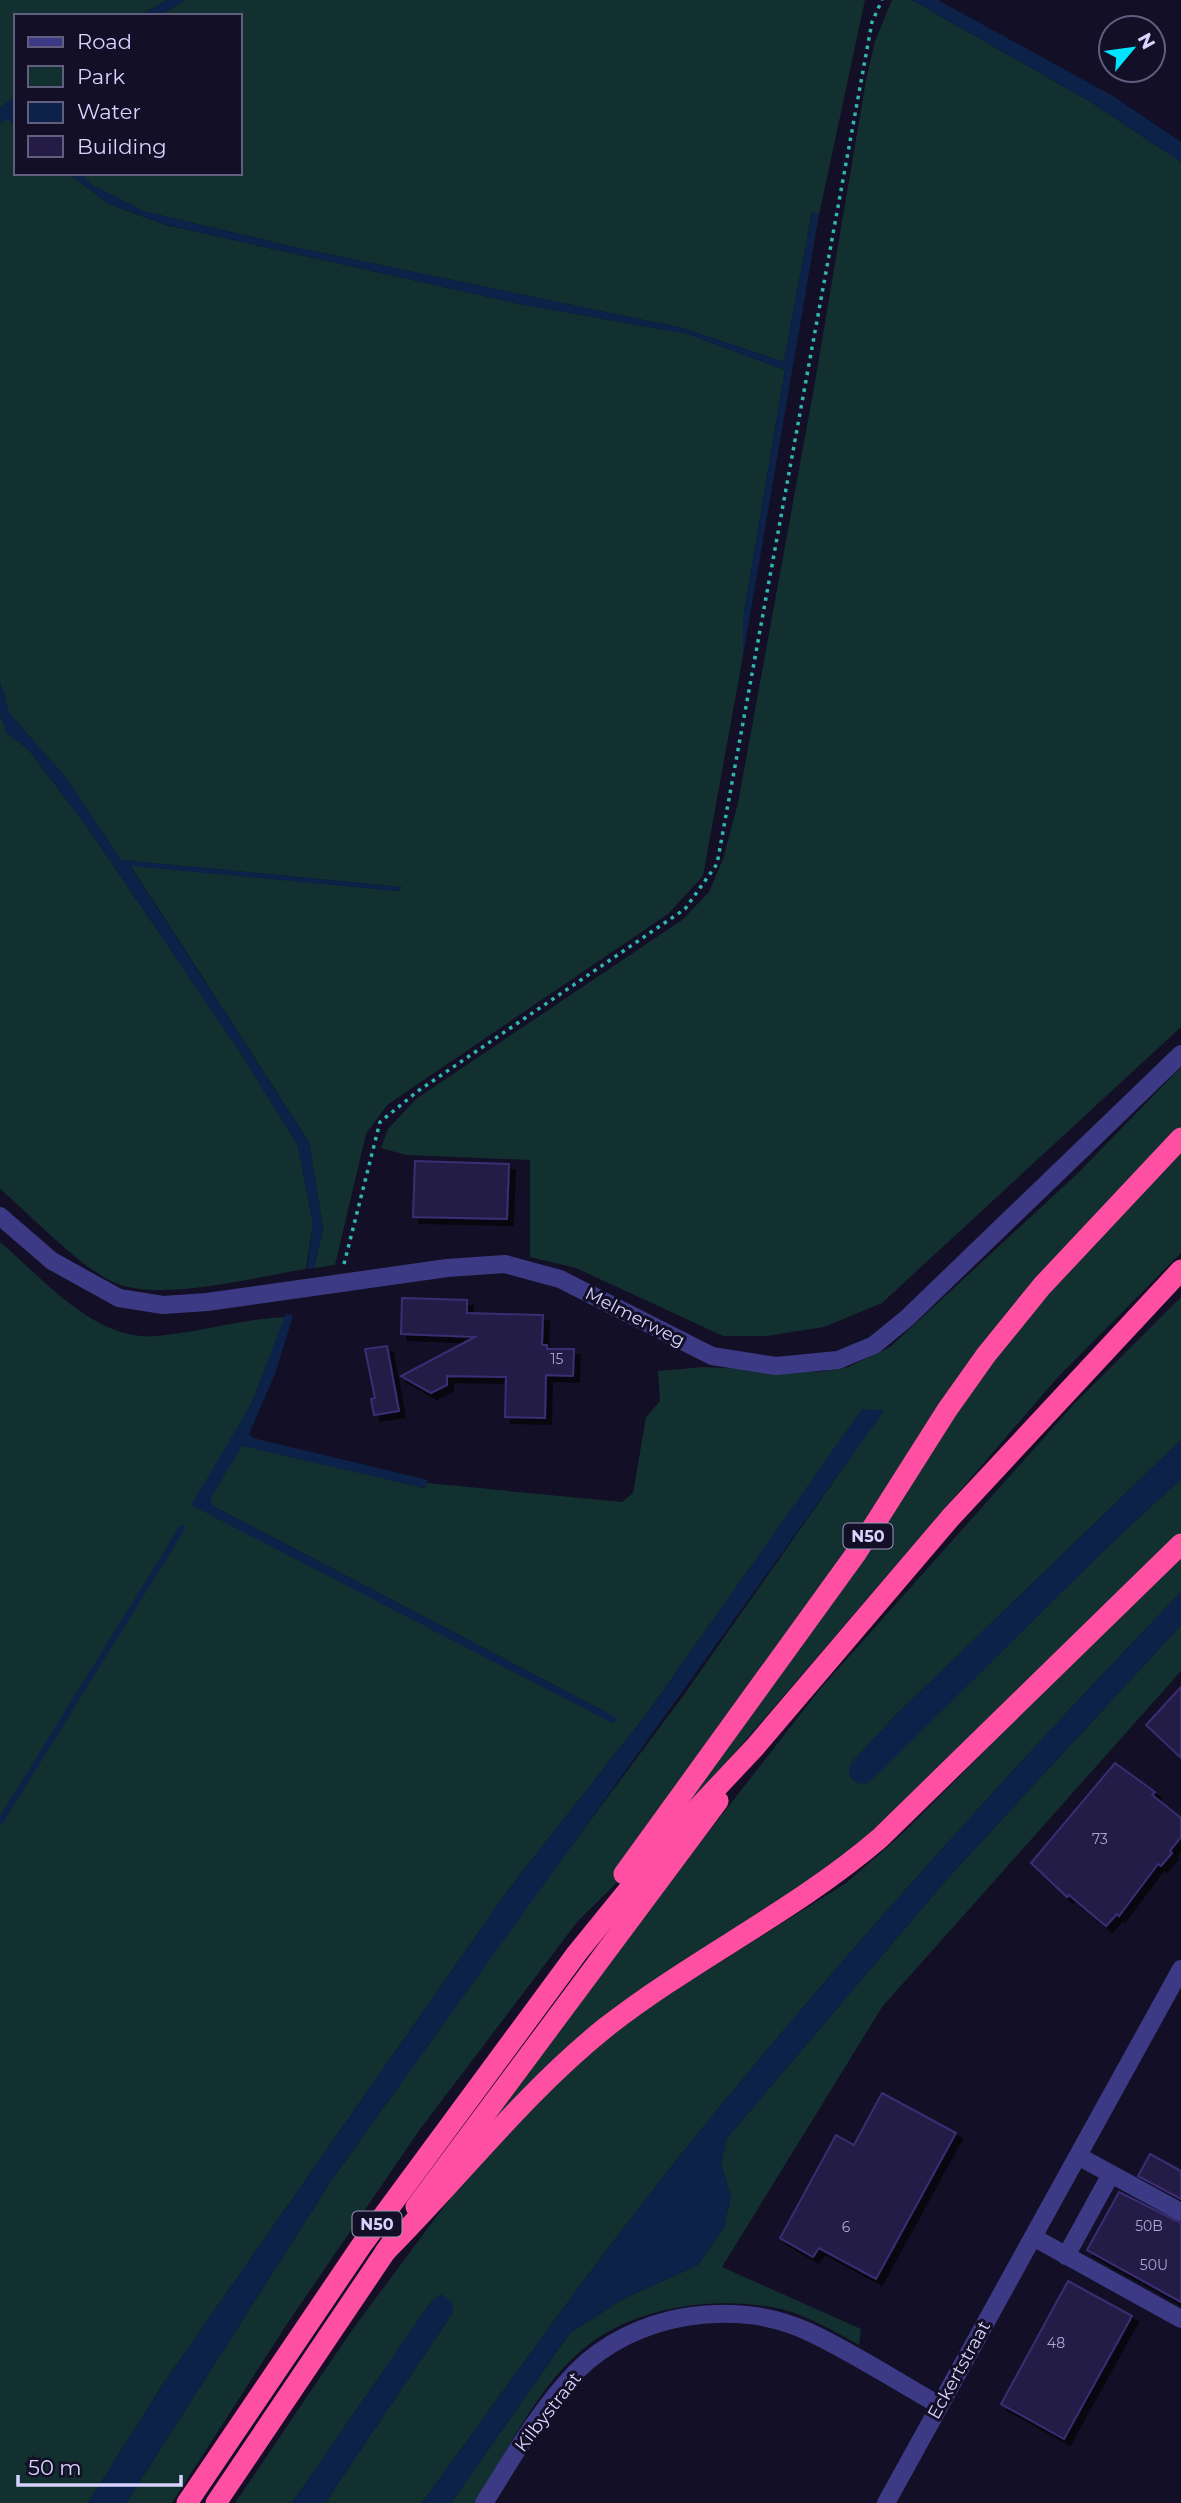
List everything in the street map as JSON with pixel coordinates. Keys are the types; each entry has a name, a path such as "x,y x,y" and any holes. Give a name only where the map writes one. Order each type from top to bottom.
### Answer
{"highway":[{"name":"N50","path":"578,1952 588,1922 823,1601 986,1355 1042,1286 1181,1138"},
{"name":"N50","path":"187,2503 368,2236 578,1952 677,1830 755,1747 951,1517 1181,1270"},
{"name":"N50","path":"385,2252 449,2188 536,2090 570,2058 648,1996 843,1870 880,1838 1181,1544"},
{"name":"N50","path":"216,2503 385,2252 557,2013 694,1836 755,1747"}],"street":[{"name":"Melmerweg","path":"0,1216 52,1261 119,1298 163,1305 207,1302 447,1268 505,1264 560,1279 712,1356 776,1366 838,1360 874,1345 906,1318 1181,1054"},
{"name":"Eckertstraat","path":"886,2503 1181,1969"},
{"path":"1078,2155 1181,2212"},
{"path":"1066,2256 1111,2174"},
{"path":"1033,2237 1181,2319"},
{"name":"Kilbystraat","path":"484,2503 527,2436 576,2372 625,2337 675,2319 694,2315 750,2315 807,2331 939,2405"}],"path":[{"path":"339,1284 380,1122 418,1091 685,909 717,864 872,22 881,0"}],"green space":[{"path":"0,0 167,0 142,14 14,14 14,98 0,108"},
{"path":"186,0 865,0 819,215 812,212 784,362 682,328 289,246 143,211 92,185 81,175 242,175 242,14 162,14"},
{"path":"892,0 912,0 1089,101 1181,162 1181,1027 882,1303 824,1327 767,1336 723,1336 576,1268 530,1257 530,1160 406,1155 381,1148 388,1129 416,1099 682,920 709,892 723,859 738,803 815,382 866,80 875,41"},
{"path":"7,118 14,124 14,175 71,175 109,204 166,225 520,304 688,334 785,370 743,619 743,656 703,876 668,914 387,1105 366,1134 335,1265 314,1268 323,1229 309,1142 130,865 398,891 402,887 121,860 66,778 9,713 0,682 0,124"},
{"path":"0,714 7,733 28,749 88,828 242,1055 298,1146 313,1224 306,1269 206,1287 154,1290 130,1287 111,1281 83,1263 0,1189"},
{"path":"1181,1067 1181,1253 1057,1378 659,1841 577,1922 418,2132 287,2324 172,2503 126,2503 333,2178 557,1865 683,1696 883,1411 862,1410 645,1716 508,1890 163,2384 88,2503 0,2503 0,1242 53,1290 92,1319 112,1329 134,1335 157,1336 285,1317 251,1405 192,1505 617,1718 213,1506 209,1499 241,1445 425,1488 427,1483 622,1502 633,1493 646,1417 660,1401 658,1371 704,1367 818,1372 848,1367 890,1347 1078,1173"},
{"path":"1181,1297 1181,1440 897,1714 851,1763 1119,1536 1181,1479 1181,1535 850,1858 641,1992 444,2184 682,1866 820,1689 1074,1404"},
{"path":"1181,1554 1181,1592 937,1854 761,2057 631,2218 422,2503 325,2503 453,2312 441,2294 431,2302 292,2503 235,2503 352,2330 451,2197 550,2088 625,2022 846,1883 901,1835"},
{"path":"1181,1625 1181,1671 882,2007 722,2267 861,2329 859,2345 801,2316 781,2309 755,2305 699,2304 644,2316 618,2326 595,2340 559,2372 533,2408 475,2503 451,2503 570,2333 623,2299 698,2265 723,2229 731,2196 721,2163 727,2138 947,1879"}],"water":[{"path":"167,0 186,0 162,14 142,14"},
{"path":"912,0 938,0 1113,96 1181,142 1181,162 1089,101"},
{"path":"14,98 14,124 7,119 0,124 0,108"},
{"path":"71,175 81,175 92,185 143,211 289,246 682,328 784,362 812,212 819,215 743,656 743,619 785,370 688,334 520,304 167,225 109,204"},
{"path":"0,682 9,713 66,778 121,860 402,887 398,891 130,866 309,1142 323,1229 314,1268 307,1269 313,1224 298,1146 242,1055 88,828 28,749 7,733 0,714"},
{"path":"286,1313 293,1316 275,1374 249,1434 253,1438 428,1480 425,1488 242,1446 210,1499 213,1506 617,1718 614,1724 191,1505 251,1405"},
{"path":"862,1409 884,1411 333,2178 126,2503 88,2503 163,2384 508,1890 645,1716"},
{"path":"1181,1440 1181,1479 1119,1536 881,1771 866,1784 857,1783 849,1776 851,1763 897,1714"},
{"path":"1181,1592 1181,1625 947,1879 727,2138 721,2163 731,2196 723,2229 698,2265 623,2299 570,2333 451,2503 422,2503 631,2218 761,2057 937,1854"},
{"path":"441,2294 453,2303 453,2312 325,2503 292,2503 431,2302"}],"building":[{"path":"415,1161 509,1164 507,1219 413,1217"},
{"path":"402,1298 467,1300 467,1313 543,1315 542,1345 547,1345 547,1349 574,1349 573,1376 546,1375 545,1418 505,1417 506,1377 447,1376 447,1385 431,1393 401,1376 475,1337 401,1334"},
{"path":"387,1346 399,1411 374,1415 371,1399 375,1398 365,1349"},
{"path":"1181,1687 1181,1758 1146,1725"},
{"path":"1115,1763 1155,1792 1152,1795 1181,1818 1181,1837 1170,1851 1172,1853 1161,1866 1158,1864 1119,1916 1117,1914 1106,1926 1069,1895 1067,1897 1031,1863"},
{"path":"882,2093 956,2133 876,2279 819,2248 813,2257 780,2238 836,2135 854,2145"},
{"path":"1150,2154 1181,2171 1181,2199 1138,2176"},
{"path":"1119,2192 1181,2223 1181,2302 1087,2250"},
{"path":"1068,2281 1132,2316 1064,2439 1001,2404"}],"waterway":[{"path":"0,1822 182,1528"}]}
